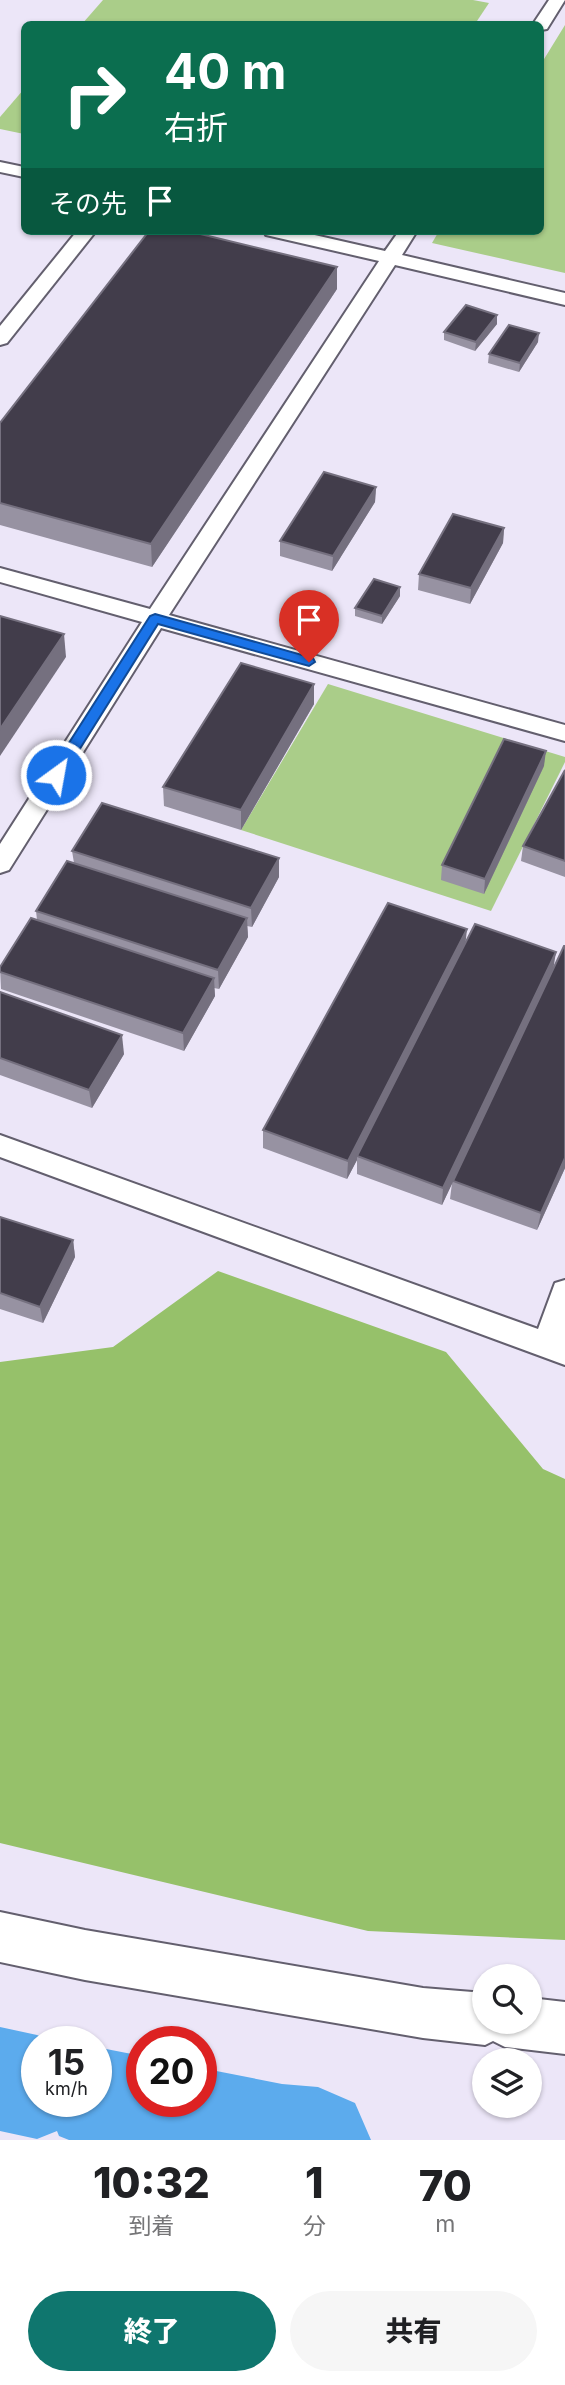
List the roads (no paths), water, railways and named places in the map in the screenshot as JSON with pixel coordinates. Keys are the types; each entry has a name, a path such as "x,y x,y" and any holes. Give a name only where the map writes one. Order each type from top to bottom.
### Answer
{"street":[{"path":"0,1937 85,1955 410,2011 472,2018"},
{"path":"542,2025 565,2028"}],"lane":[{"path":"544,21 557,0"},
{"path":"0,167 21,171"},
{"path":"0,339 84,235"},
{"path":"291,235 565,299"},
{"path":"0,864 155,619 405,235"},
{"path":"0,575 565,733"},
{"path":"0,1146 555,1349 565,1292"}],"waterway":[{"path":"0,2079 21,2084"},
{"path":"112,2102 282,2137 318,2140"}]}
